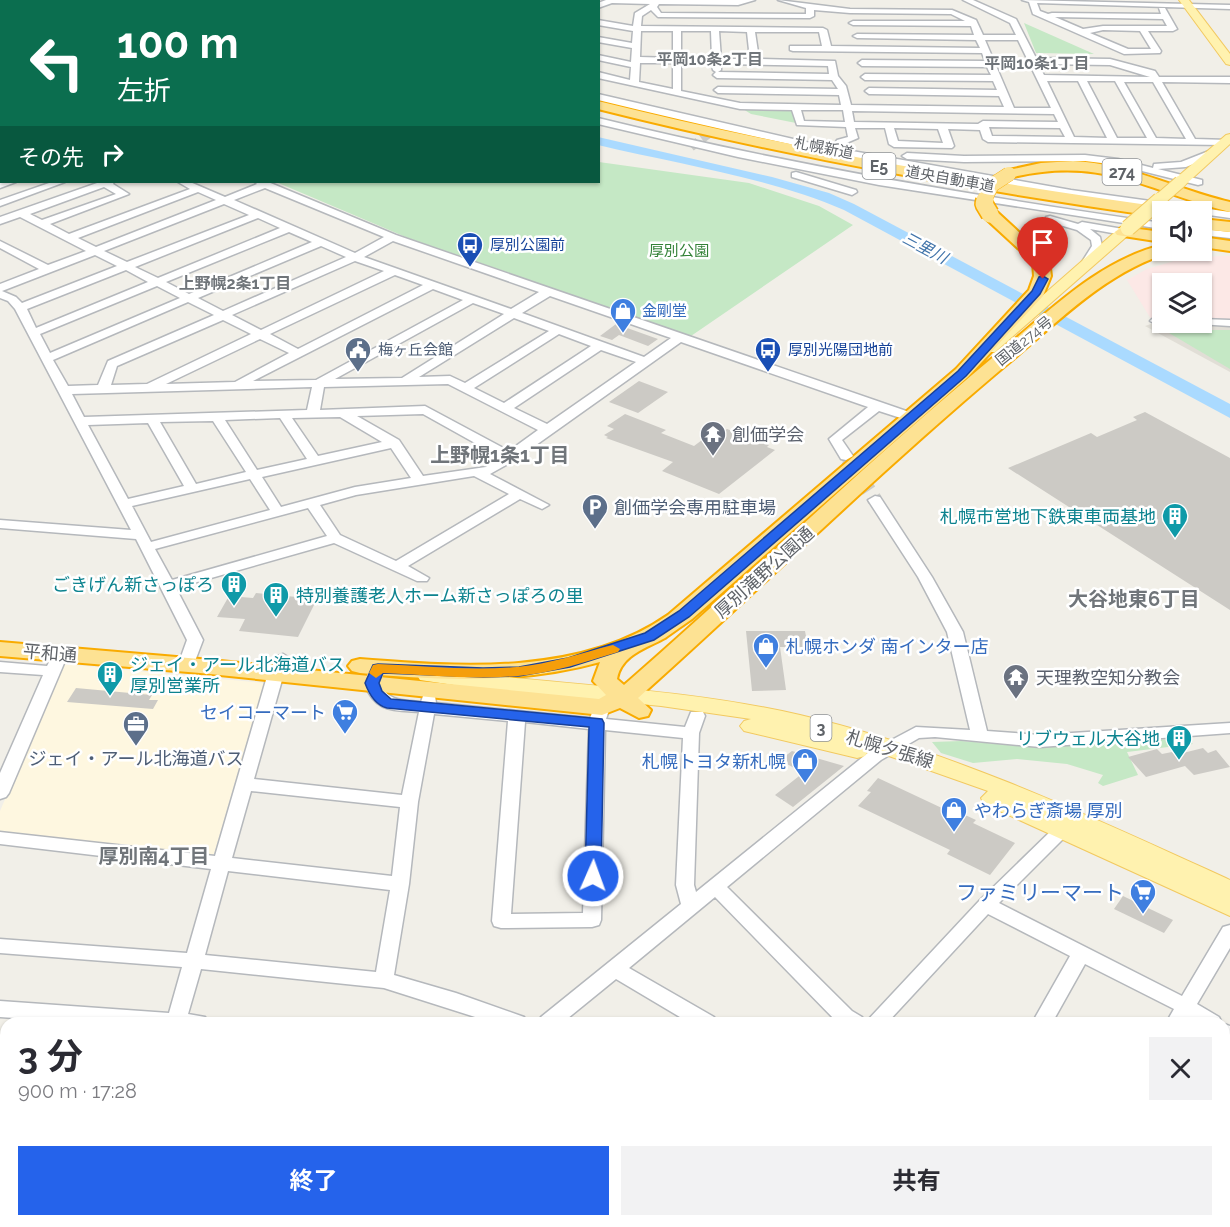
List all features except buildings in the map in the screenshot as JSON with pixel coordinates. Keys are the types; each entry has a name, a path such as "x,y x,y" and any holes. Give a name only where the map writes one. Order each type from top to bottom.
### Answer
{"highway":[{"name":"道央自動車道","path":"600,105 827,157 976,184 1152,210"},
{"name":"道央自動車道","path":"600,111 740,145 927,182 1152,216"},
{"path":"600,120 789,161 927,182"},
{"name":"国道274号","path":"970,376 1018,331 1043,279 1044,268 1041,260 990,214 984,204 987,188 992,183 1009,174 1053,165 1100,168 1138,176 1230,207"},
{"path":"1212,219 1230,221"},
{"path":"1212,225 1230,227"},
{"path":"1133,231 1152,235"},
{"path":"1212,245 1230,246"},
{"name":"国道274号","path":"970,376 1018,331 1060,301 1128,261 1152,253"},
{"name":"厚別滝野公園通","path":"378,673 519,671 570,662 650,636 684,614 910,417 970,376"},
{"name":"厚別滝野公園通","path":"618,704 970,376"},
{"name":"平和通","path":"0,636 189,658 378,673 429,698 618,704"},
{"name":"274","path":"618,704 605,681 607,668 614,658 650,636"},
{"name":"平和通","path":"0,649 56,663 189,658"}],"main road":[{"path":"1191,3 1230,50"},
{"path":"1191,3 1230,62"},
{"path":"1060,301 1225,146"},
{"path":"1173,201 1189,182"},
{"path":"1060,301 1083,268 1152,219"},
{"name":"札幌夕張線","path":"378,673 512,686 618,704 694,724 746,724 883,752 967,774 1073,817 1230,890"},
{"name":"札幌夕張線","path":"618,704 699,704 799,722 883,752 960,785 1230,907"}],"street":[{"path":"600,5 611,1 738,3 751,0"},
{"path":"782,0 810,8 952,12 973,21 1010,110"},
{"path":"938,0 943,12"},
{"path":"970,0 1010,18 1071,140"},
{"path":"1030,1 1160,5 1191,3 1230,7"},
{"path":"1030,1 1036,12 1127,52 1157,51 1143,29"},
{"path":"654,3 658,15 810,16 810,8"},
{"path":"634,84 638,15 654,3"},
{"path":"738,3 785,24 789,30 796,62"},
{"path":"1082,32 1103,28 1173,29 1160,5"},
{"path":"850,10 875,108"},
{"path":"1043,15 1166,17"},
{"path":"600,22 624,28 823,30 827,48"},
{"path":"853,23 974,24"},
{"path":"675,93 677,91 678,61 677,29"},
{"path":"715,29 718,90 718,99 715,101"},
{"path":"752,30 755,62"},
{"path":"856,36 1022,38"},
{"path":"600,39 637,46"},
{"path":"793,48 987,51"},
{"path":"600,57 635,62 832,63 834,77 843,92 853,138 838,146 824,149"},
{"path":"1033,61 1110,62 1152,73 1192,141"},
{"path":"862,63 992,64"},
{"path":"717,75 834,77"},
{"path":"600,76 740,106 1057,111"},
{"path":"865,76 998,78"},
{"path":"1041,78 1230,80"},
{"path":"1081,78 1113,140"},
{"path":"1118,79 1154,141"},
{"path":"718,90 843,92"},
{"path":"869,91 1004,93"},
{"name":"札幌新道","path":"600,97 824,149 1071,193 1230,215"},
{"path":"680,107 727,121 838,146 964,159 1085,158 1152,165 1183,165 1225,146"},
{"path":"796,107 800,123 942,127 1064,125"},
{"path":"978,109 988,139 1192,141 1225,146"},
{"name":"札幌新道","path":"600,121 708,149 845,176 1152,224"},
{"path":"889,126 894,144 949,146 942,127"},
{"path":"600,130 789,173 852,192"},
{"path":"1118,162 1189,182"},
{"path":"845,176 858,184 871,188 917,193 1067,222 1133,231"},
{"path":"0,203 57,183"},
{"path":"0,221 104,183"},
{"path":"41,224 124,194 108,183"},
{"path":"185,183 355,257 647,362"},
{"path":"0,288 225,201 263,183 392,237 910,417"},
{"path":"70,237 198,189"},
{"path":"20,213 298,353"},
{"path":"20,308 257,215"},
{"path":"1067,222 1089,232 1096,239 1097,246 1083,268"},
{"path":"33,333 287,229"},
{"path":"1212,233 1230,235"},
{"path":"103,388 112,364 355,257 392,237"},
{"path":"47,358 319,243"},
{"path":"0,244 48,270"},
{"path":"147,387 394,271"},
{"path":"234,385 432,285"},
{"path":"404,381 549,291"},
{"path":"0,294 16,302 20,308 193,633 195,640 189,658"},
{"path":"313,413 319,383 472,299"},
{"path":"1212,322 1230,323"},
{"path":"465,388 558,330"},
{"path":"0,524 144,541 278,512 355,491 490,470 681,337"},
{"path":"506,408 600,345"},
{"path":"63,390 450,380 548,430"},
{"path":"846,456 835,439 877,406"},
{"path":"80,421 425,410 510,457"},
{"path":"342,412 394,443 420,481"},
{"path":"283,414 315,461"},
{"path":"216,416 278,512"},
{"path":"151,417 192,489"},
{"path":"124,504 394,443"},
{"path":"476,472 542,505"},
{"path":"396,567 519,494"},
{"path":"875,500 925,577 954,632 980,736"},
{"path":"312,503 335,538 422,578"},
{"path":"167,586 335,538"},
{"path":"0,667 56,663"},
{"path":"0,793 7,760 56,663"},
{"path":"178,1017 279,666"},
{"path":"384,980 400,884 409,802 429,698 517,716 618,704 694,724 685,885 691,905"},
{"path":"517,716 501,921 592,920 618,704"},
{"path":"555,1017 883,752 916,733 935,732 1040,741 1230,728"},
{"path":"245,784 409,802"},
{"path":"880,1017 986,905 1062,830"},
{"path":"0,838 400,884"},
{"path":"715,886 847,1017"},
{"path":"986,905 1082,953 1180,1015 1230,932"},
{"path":"0,946 195,961 384,980 456,1001 500,1017"},
{"path":"1045,1017 1082,953"},
{"path":"613,968 697,1017"},
{"path":"0,1009 108,1017"}],"shaded area":[{"path":"1230,256 1230,320 1212,320 1212,273 1152,273 1152,319 1127,280 1147,269 1174,261 1212,261 1212,257"},
{"path":"1212,326 1230,326 1230,372 1158,333 1212,333"},
{"name":"ジェイ・アール北海道バス","path":"63,664 264,683 214,854 208,857 0,835 0,811"}],"green space":[{"path":"1024,23 1094,54 1036,53"},
{"path":"743,109 792,111 796,123 751,114"},
{"name":"厚別公園","path":"600,162 749,183 819,206 853,225 691,336 408,238 278,183 600,183"},
{"path":"1212,330 1230,330 1230,369 1169,333 1212,333"},
{"path":"1185,738 1193,744 1127,752 1138,775 1103,786 1098,783 1103,775 1067,764 1017,759 973,763 941,753 932,742 961,741 1025,746 1070,746"}],"waterway":[{"name":"三里川","path":"600,141 767,180 824,196 849,207 1230,412"}],"tunnel":[{"path":"691,147 723,123"},
{"path":"846,456 849,460"},
{"path":"848,459 875,500"}],"slow traffic":[{"path":"376,673 378,668 501,673 570,662 613,649"}],"place":[{"name":"厚別公園前","path":"470,268"},
{"name":"金剛堂","path":"623,334"},
{"name":"梅ヶ丘会館","path":"358,373"},
{"name":"厚別光陽団地前","path":"768,373"},
{"name":"創価学会","path":"713,457"},
{"name":"創価学会専用駐車場","path":"595,530"},
{"name":"札幌市営地下鉄東車両基地","path":"1175,539"},
{"name":"ごきげん新さっぽろ","path":"234,607"},
{"name":"特別養護老人ホーム新さっぽろの里","path":"276,618"},
{"name":"札幌ホンダ 南インター店","path":"766,669"},
{"name":"ジェイ・アール北海道バス 厚別営業所","path":"110,697"},
{"name":"天理教空知分教会","path":"1016,700"},
{"name":"セイコーマート","path":"345,735"},
{"name":"ジェイ・アール北海道バス","path":"136,747"},
{"name":"リブウェル大谷地","path":"1179,761"},
{"name":"札幌トヨタ新札幌","path":"805,784"},
{"name":"やわらぎ斎場 厚別","path":"954,833"},
{"name":"ファミリーマート","path":"1143,915"}],"district":[{"name":"平岡10条2丁目","path":"710,59"},
{"name":"平岡10条1丁目","path":"1037,63"},
{"name":"上野幌2条1丁目","path":"235,283"},
{"name":"上野幌1条1丁目","path":"500,455"},
{"name":"大谷地東6丁目","path":"1134,599"},
{"name":"厚別南4丁目","path":"154,856"}],"route":[{"path":"593,876 597,723 387,704 376,693 372,683 378,668 483,673 519,671 570,662 650,636 684,614 962,373 1037,292 1043,279"}]}
